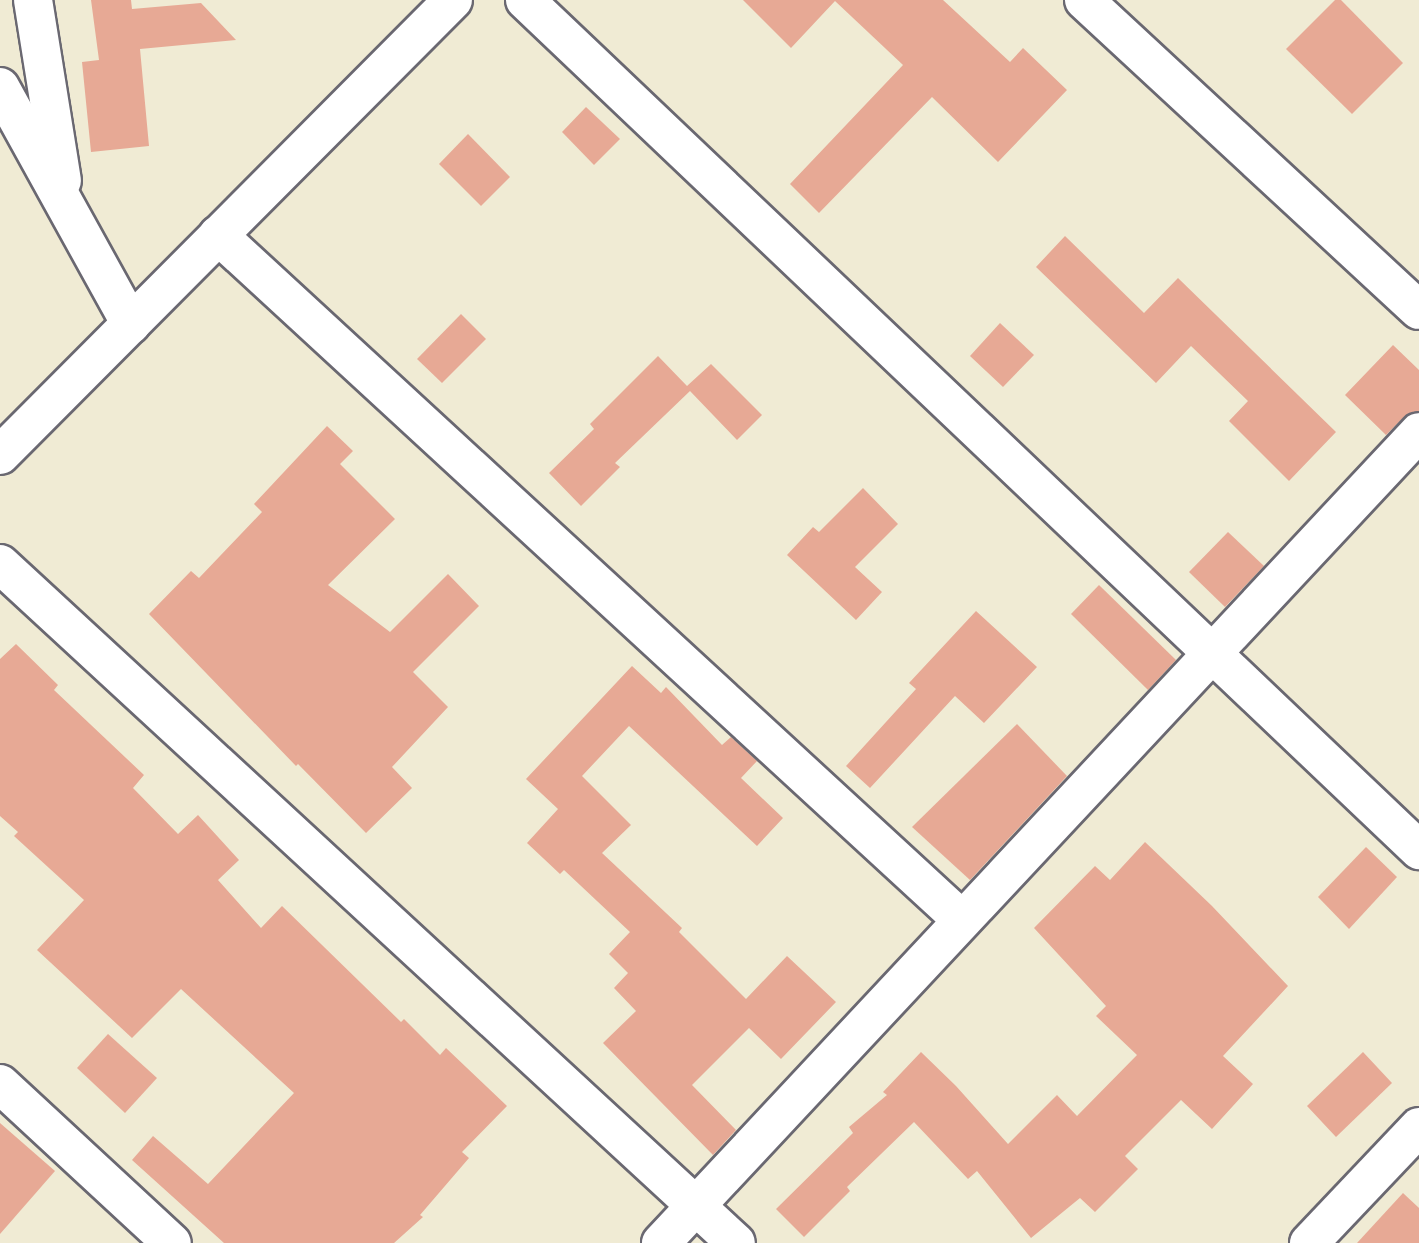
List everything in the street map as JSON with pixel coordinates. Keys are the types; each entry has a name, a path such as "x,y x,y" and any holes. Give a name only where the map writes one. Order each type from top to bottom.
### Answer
{"street":[{"path":"33,0 67,207"},
{"path":"0,455 453,0"},
{"path":"525,0 1419,850"},
{"path":"1084,0 1419,310"},
{"path":"0,87 131,324"},
{"path":"218,235 962,920"},
{"path":"660,1243 1419,432"},
{"path":"0,564 736,1243"},
{"path":"0,1084 172,1243"},
{"path":"1309,1243 1419,1127"}],"building":[{"path":"91,0 131,0 132,9 201,3 236,40 140,49 149,146 91,152 82,62 99,60"},
{"path":"743,0 943,0 1010,62 1023,48 1067,90 998,162 932,97 819,213 790,184 903,65 835,1 791,48"},
{"path":"1335,0 1341,0 1403,63 1352,114 1286,49"},
{"path":"586,107 620,139 594,165 562,132"},
{"path":"468,134 510,177 481,206 439,164"},
{"path":"1065,236 1144,313 1178,278 1336,432 1289,481 1229,421 1248,401 1191,346 1156,383 1036,267"},
{"path":"461,314 486,339 442,383 417,359"},
{"path":"1000,323 1034,355 1003,387 970,356"},
{"path":"1393,345 1419,370 1419,411 1404,417 1386,435 1345,395"},
{"path":"658,356 687,386 711,364 762,415 737,440 690,391 615,463 620,467 581,506 549,473 594,429 590,424"},
{"path":"327,426 353,451 340,464 395,519 328,585 390,632 448,574 479,606 413,672 448,707 392,767 412,788 366,833 298,764 296,766 149,614 191,571 199,578 262,512 254,504"},
{"path":"863,488 898,524 855,567 882,592 856,620 787,555 813,527 819,532"},
{"path":"1228,532 1264,566 1225,607 1189,572"},
{"path":"1099,585 1176,660 1148,690 1071,614"},
{"path":"976,611 1037,667 984,723 955,696 870,788 846,766 916,689 909,683"},
{"path":"16,644 58,685 54,690 144,775 133,788 178,834 198,815 239,860 218,880 261,928 282,906 401,1022 404,1019 440,1055 446,1048 507,1106 462,1152 469,1158 420,1215 423,1217 394,1243 224,1243 132,1160 153,1136 208,1184 294,1093 181,989 132,1038 37,950 84,900 14,836 18,832 0,816 0,659"},
{"path":"632,666 661,693 666,687 722,745 731,737 757,761 741,778 783,818 757,846 629,726 582,776 631,825 602,853 682,928 679,932 746,999 787,956 836,1002 781,1059 749,1028 692,1085 736,1130 713,1155 603,1043 636,1011 614,988 628,973 609,954 630,932 564,870 560,874 527,843 558,809 526,779"},
{"path":"1017,724 1067,776 970,880 912,827"},
{"path":"1145,842 1212,906 1288,986 1223,1056 1253,1084 1212,1129 1181,1100 1125,1156 1138,1169 1095,1212 1080,1198 1031,1238 977,1171 968,1179 914,1122 847,1187 850,1191 804,1237 776,1209 853,1133 849,1127 887,1095 883,1092 921,1052 1008,1144 1057,1095 1077,1116 1137,1055 1096,1016 1106,1006 1034,928 1095,866 1110,880"},
{"path":"1366,847 1397,877 1349,929 1318,897"},
{"path":"108,1034 157,1078 125,1113 77,1068"},
{"path":"1363,1052 1392,1083 1336,1137 1307,1106"},
{"path":"0,1123 55,1171 0,1234"},
{"path":"1403,1193 1419,1208 1419,1243 1357,1243"}]}
